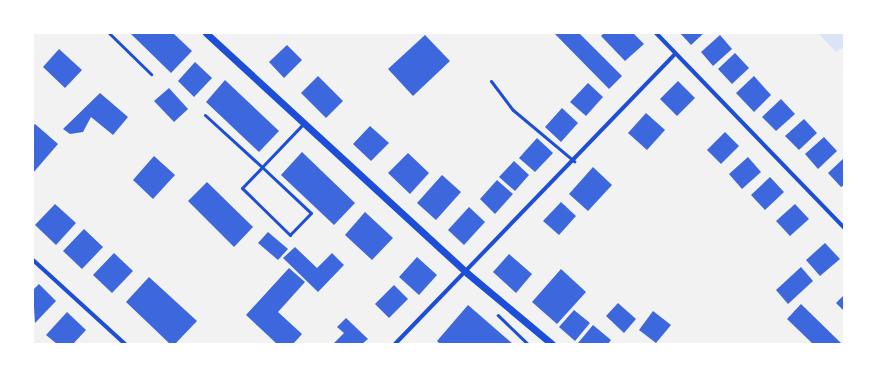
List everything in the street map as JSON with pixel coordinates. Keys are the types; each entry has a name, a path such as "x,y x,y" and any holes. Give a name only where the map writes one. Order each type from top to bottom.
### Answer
{"street":[{"path":"206,33 467,273 552,344"},
{"path":"656,33 844,228"},
{"path":"395,344 467,273 675,54"},
{"path":"33,260 125,344"}],"lane":[{"path":"109,33 151,74"},
{"path":"491,81 512,110 574,161"},
{"path":"205,115 262,167 311,213 290,235 242,188 262,167 305,123"}],"shaded area":[{"path":"818,33 844,33 844,47 836,52"}],"building":[{"path":"130,33 173,33 192,51 171,73"},
{"path":"554,33 579,33 622,76 609,89"},
{"path":"604,33 633,33 644,44 625,61 601,36"},
{"path":"680,33 704,33 691,45"},
{"path":"425,35 450,61 413,96 388,69"},
{"path":"720,35 732,49 713,66 701,52"},
{"path":"287,45 302,60 284,78 269,62"},
{"path":"59,49 82,70 65,88 43,67"},
{"path":"735,53 749,68 732,84 718,69"},
{"path":"195,62 212,78 194,97 178,81"},
{"path":"318,76 343,101 326,118 301,93"},
{"path":"754,76 771,95 754,112 736,93"},
{"path":"225,80 279,131 259,152 206,102"},
{"path":"678,81 695,98 677,116 660,99"},
{"path":"588,83 603,97 586,116 570,102"},
{"path":"169,88 188,109 174,122 154,101"},
{"path":"100,93 128,117 113,135 91,117 83,132 70,134 63,129"},
{"path":"781,99 795,114 776,131 762,117"},
{"path":"562,108 578,123 561,142 545,127"},
{"path":"646,113 665,130 647,150 628,133"},
{"path":"804,119 817,133 799,150 785,136"},
{"path":"35,124 58,144 33,173 33,126"},
{"path":"370,126 389,143 371,161 353,144"},
{"path":"725,132 739,146 721,164 707,150"},
{"path":"824,137 837,151 818,169 805,154"},
{"path":"537,138 553,153 535,172 519,158"},
{"path":"302,152 355,203 334,225 281,175"},
{"path":"408,153 429,173 410,194 388,173"},
{"path":"154,156 175,175 153,199 133,180"},
{"path":"748,157 761,172 742,189 729,174"},
{"path":"844,158 844,185 841,187 828,173"},
{"path":"514,161 529,175 515,191 499,177"},
{"path":"593,167 612,185 588,211 569,194"},
{"path":"442,175 461,192 436,220 417,203"},
{"path":"770,177 784,192 765,210 751,195"},
{"path":"497,180 513,194 495,214 480,199"},
{"path":"207,182 253,227 234,247 188,201"},
{"path":"561,202 576,216 559,235 543,221"},
{"path":"55,204 76,223 56,245 35,225"},
{"path":"795,204 809,219 790,236 776,221"},
{"path":"469,207 485,222 464,245 448,230"},
{"path":"365,212 393,238 372,260 345,235"},
{"path":"84,229 103,247 82,269 63,251"},
{"path":"268,232 288,249 278,260 258,243"},
{"path":"825,243 840,259 820,276 806,260"},
{"path":"295,247 317,268 332,253 344,265 318,292 283,258"},
{"path":"114,253 133,271 112,293 93,275"},
{"path":"509,254 532,274 516,293 493,272"},
{"path":"417,257 437,275 419,295 399,277"},
{"path":"801,267 813,281 788,304 776,290"},
{"path":"289,268 305,282 278,312 302,334 293,344 277,344 246,315"},
{"path":"561,269 586,292 557,324 532,302"},
{"path":"149,277 197,321 175,344 170,344 126,302"},
{"path":"39,284 56,301 35,323 33,290"},
{"path":"394,285 408,299 389,318 375,304"},
{"path":"844,295 844,311 836,303"},
{"path":"618,303 636,319 624,333 606,316"},
{"path":"801,304 842,344 813,344 787,319"},
{"path":"468,305 513,344 440,344 437,341"},
{"path":"574,310 590,323 575,341 559,327"},
{"path":"653,311 671,325 656,343 639,330"},
{"path":"67,312 86,330 73,344 57,344 46,335"},
{"path":"346,318 368,339 362,344 333,344 344,333 337,327"},
{"path":"593,325 611,340 608,344 578,343"}]}
